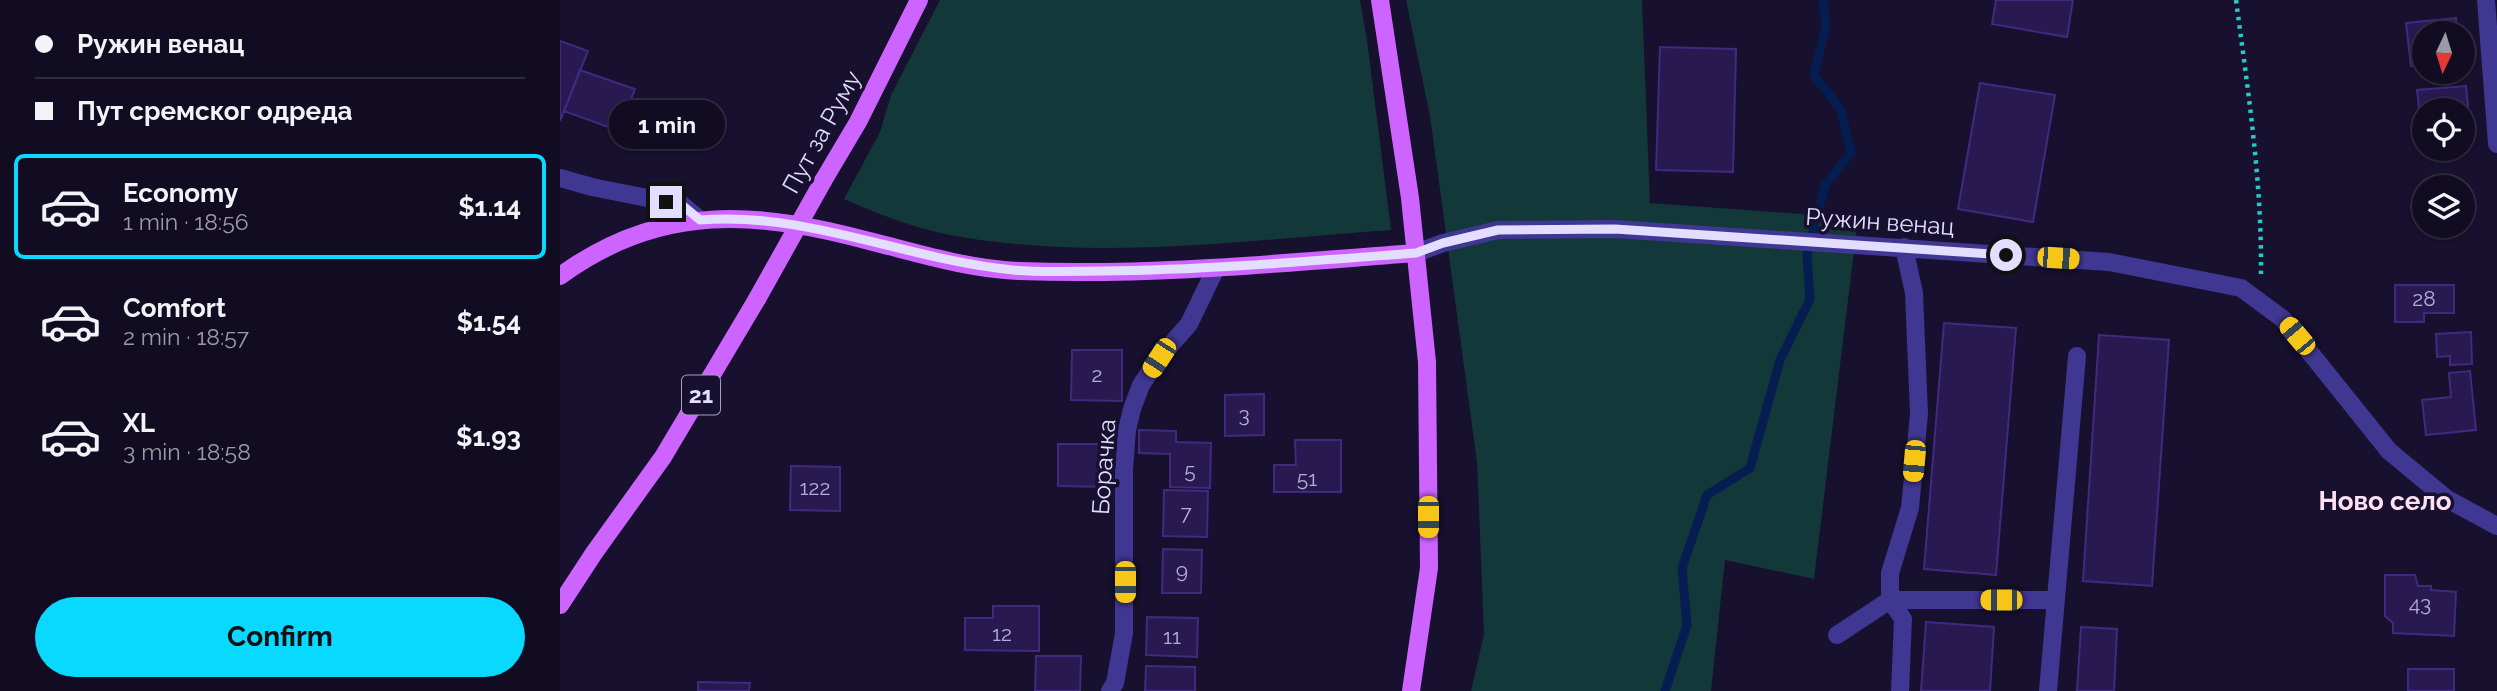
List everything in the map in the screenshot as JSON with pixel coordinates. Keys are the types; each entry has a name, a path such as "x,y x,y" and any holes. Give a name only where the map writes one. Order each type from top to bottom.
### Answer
{"main road":[{"name":"Пут за Руму","path":"560,605 663,457 757,299 858,121 919,0"},
{"path":"1380,0 1410,198 1427,362 1429,569 1411,691"},
{"path":"560,276 588,255 638,233 670,224 730,217 791,222 949,261 1016,271 1216,268 1416,253"}],"street":[{"path":"2486,0 2497,144"},
{"path":"560,178 682,205 700,220"},
{"name":"Ружин венац","path":"1416,253 1443,243 1498,230 1615,229 2109,262 2241,288 2283,319 2389,451 2447,499 2497,526"},
{"path":"1900,691 1903,619 1889,600 1890,573 1910,508 1919,414 1914,293 1903,247"},
{"name":"Борачка","path":"1110,691 1115,683 1124,633 1124,470 1127,430 1132,409 1142,385 1159,358 1189,324 1216,268"},
{"path":"2048,691 2077,356"},
{"path":"1837,635 1889,600 2056,600"}],"path":[{"path":"2236,0 2262,235 2260,303"}],"green space":[{"path":"940,0 1360,0 1391,230 1170,246 1060,247 950,235 896,220 844,199 880,132 891,95"},
{"path":"1406,0 1642,0 1650,203 1858,218 1814,579 1725,560 1711,691 1471,691 1484,634 1477,462 1430,116"}],"building":[{"path":"1996,0 2073,0 2067,37 1992,24"},
{"path":"2456,18 2456,21 2426,21"},
{"path":"2412,22 2412,66 2411,66 2406,23"},
{"path":"560,41 588,51 560,121"},
{"path":"1660,47 1736,49 1733,172 1656,170"},
{"path":"580,70 635,89 619,131 564,111"},
{"path":"1980,83 2055,95 2033,222 1958,209"},
{"path":"2466,86 2467,98 2418,98 2417,90"},
{"path":"2395,285 2454,285 2454,313 2424,313 2424,322 2395,322"},
{"path":"1944,323 2016,328 1996,575 1924,569"},
{"path":"2471,332 2472,364 2450,365 2450,356 2437,357 2436,334"},
{"path":"2099,335 2169,340 2152,586 2083,581"},
{"path":"1072,350 1122,350 1122,401 1071,400"},
{"path":"2470,371 2476,430 2426,435 2422,400 2451,397 2449,373"},
{"path":"1264,394 1264,435 1225,436 1225,395"},
{"path":"1139,430 1176,431 1176,442 1211,443 1210,488 1170,487 1170,454 1139,453"},
{"path":"1295,440 1341,440 1341,492 1274,492 1274,465 1296,465"},
{"path":"1058,444 1111,444 1110,487 1058,486"},
{"path":"791,466 840,467 840,511 790,510"},
{"path":"1164,490 1208,491 1207,537 1163,536"},
{"path":"1163,549 1202,550 1201,593 1162,593"},
{"path":"2385,575 2415,575 2418,586 2456,592 2454,636 2393,633 2393,623 2385,616"},
{"path":"993,606 1039,606 1039,651 965,650 965,618 993,618"},
{"path":"1147,617 1198,618 1197,657 1146,655"},
{"path":"1926,622 1994,627 1990,691 1921,691"},
{"path":"2081,627 2117,629 2114,691 2077,691"},
{"path":"1036,656 1081,656 1080,691 1035,691"},
{"path":"1146,666 1195,667 1195,691 1145,691"},
{"path":"2408,669 2454,669 2454,691 2408,691"},
{"path":"698,682 750,683 749,691 698,691"}],"waterway":[{"path":"1665,691 1687,625 1682,568 1707,495 1750,468 1780,360 1810,299 1807,254 1825,185 1851,153 1841,110 1814,75 1826,26 1823,0"}],"district":[{"name":"Ново село","path":"2385,501"}],"route":[{"path":"666,202 682,205 700,220 730,217 791,222 949,261 1016,271 1216,268 1416,253 1443,243 1498,230 1615,229 2006,255"}]}
